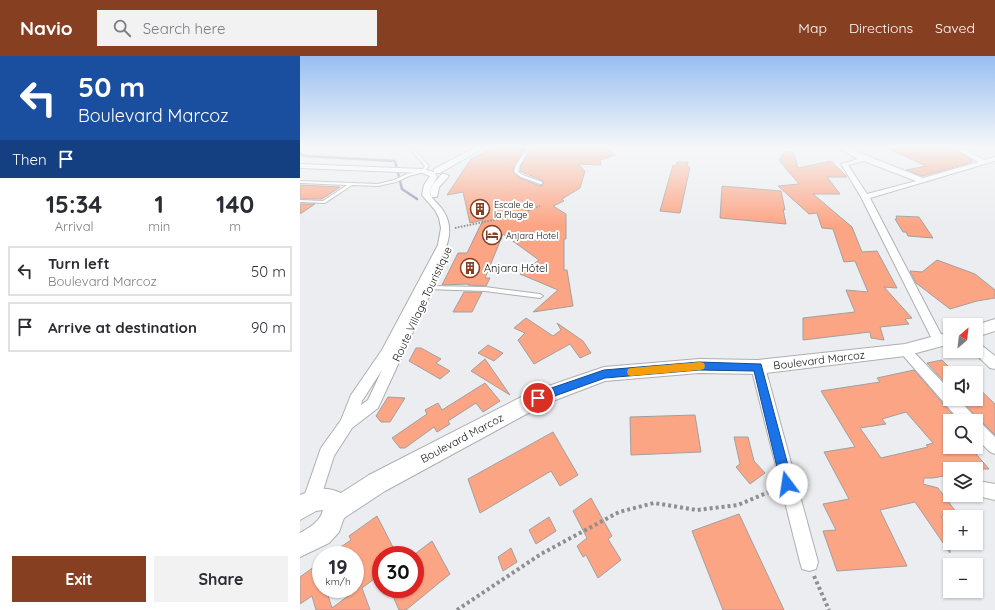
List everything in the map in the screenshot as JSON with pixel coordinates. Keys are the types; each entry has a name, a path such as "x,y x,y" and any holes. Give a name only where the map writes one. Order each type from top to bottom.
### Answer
{"main road":[{"path":"983,329 995,325"},
{"name":"Boulevard Marcoz","path":"336,510 377,483 538,398 604,374 699,366 758,367 905,350 943,339"},
{"path":"300,545 317,538 331,524 336,510 333,501 324,498 306,504"}],"street":[{"path":"408,173 436,174"},
{"path":"850,173 865,197 943,337"},
{"path":"902,173 924,181"},
{"path":"865,197 880,194 949,173"},
{"name":"Route Village Touristique","path":"306,504 327,453 347,423 356,399 387,353 439,258 450,243 452,228 451,220 444,213 434,194 437,184 436,174"},
{"name":"Route Village Touristique","path":"347,423 373,404 428,288 445,238 444,213"},
{"path":"905,350 963,414"},
{"path":"983,353 995,364"},
{"path":"758,367 787,484 809,562"},
{"path":"983,435 995,447"},
{"path":"983,490 995,492"}],"lane":[{"path":"300,182 378,185 395,181 408,173"},
{"path":"517,173 541,183"},
{"path":"300,201 324,202 350,184"},
{"path":"428,288 485,289 540,296"}],"path":[{"path":"452,228 517,215 540,206"},
{"path":"457,610 541,554 619,512 654,503 697,510 738,505 787,484"},
{"path":"809,562 829,610"}],"building":[{"path":"462,173 514,173 520,178 540,186 543,185 543,181 524,173 584,173 580,188 562,199 564,201 553,206 566,214 564,270 567,270 573,306 533,312 558,290 520,274 539,260 503,234 485,278 490,278 486,286 468,284 442,285 458,253 467,253 483,220 470,223 463,192 447,195"},
{"path":"671,173 689,173 680,213 660,211"},
{"path":"790,173 843,173 847,177 827,177 840,194 813,194 852,227 862,252 877,251 897,288 884,287 912,318 905,319 909,324 880,327 884,340 871,338 870,332 803,340 803,318 855,312 846,290 868,292 855,261 844,262 833,229 822,228 817,213 809,214 778,186 799,184"},
{"path":"914,173 934,173 923,176"},
{"path":"300,185 340,187 322,199 300,199"},
{"path":"722,186 781,191 786,224 720,218"},
{"path":"300,204 315,204 300,214"},
{"path":"896,216 919,217 933,238 908,236 906,232 903,232 895,219 897,219"},
{"path":"937,260 975,274 995,290 995,298 977,301 950,309 916,283 910,271 922,272"},
{"path":"464,292 482,292 472,312 453,312"},
{"path":"526,318 553,336 561,330 557,323 583,341 591,353 580,358 570,344 534,364 518,340 525,333 514,328"},
{"path":"488,345 503,353 494,361 478,353"},
{"path":"416,348 421,348 441,359 436,363 450,371 440,379 409,361"},
{"path":"485,359 510,395 471,371"},
{"path":"942,360 948,366 943,366 943,380 927,363"},
{"path":"914,370 943,404 943,406 945,406 952,414 943,414 943,454 976,454 983,462 943,462 943,476 924,478 923,484 938,488 943,495 943,502 949,502 955,510 943,510 943,516 941,517 943,520 943,543 915,502 880,510 907,566 837,571 823,531 836,530 823,504 849,499 824,452 855,447 821,391 880,382 877,378","holes":["906,412 933,443 926,445 928,447 881,458 860,428 886,424 882,419"]},
{"path":"485,383 500,401 483,412 476,403 448,421 450,424 437,432 434,427 405,448 400,448 392,438 427,414 425,410 438,403 442,410"},
{"path":"983,393 995,404 995,435 983,423 983,414 974,414 967,406 983,406"},
{"path":"388,397 405,398 390,422 381,422 376,416"},
{"path":"695,415 701,452 631,455 630,417"},
{"path":"553,432 578,475 560,486 551,471 480,513 468,479"},
{"path":"734,437 748,437 754,461 765,473 750,484 736,467 740,464"},
{"path":"983,462 989,469 983,469"},
{"path":"591,498 612,536 608,539 621,560 598,578 586,555 583,557 577,546 587,538 573,511"},
{"path":"739,514 784,610 723,610 692,531"},
{"path":"377,516 392,546 372,546 372,581 364,587 364,546 342,546 351,540 349,536"},
{"path":"549,517 556,531 536,544 529,530"},
{"path":"432,541 450,574 424,595 424,547"},
{"path":"511,548 517,562 503,571 498,557"},
{"path":"312,568 312,596 300,604 300,577"},
{"path":"364,594 370,610 316,610 313,598 329,598 332,608 346,598 364,598"},
{"path":"394,598 421,598 406,610 399,610"}],"waterway":[{"path":"398,173 402,189 417,199"}],"slow traffic":[{"path":"631,372 700,366"}],"place":[{"name":"Escale de la Plage","path":"480,209"},
{"name":"Anjara Hotel","path":"492,235"},
{"name":"Anjara Hôtel","path":"470,268"}],"route":[{"path":"538,398 604,374 699,366 758,367 787,484"}]}
